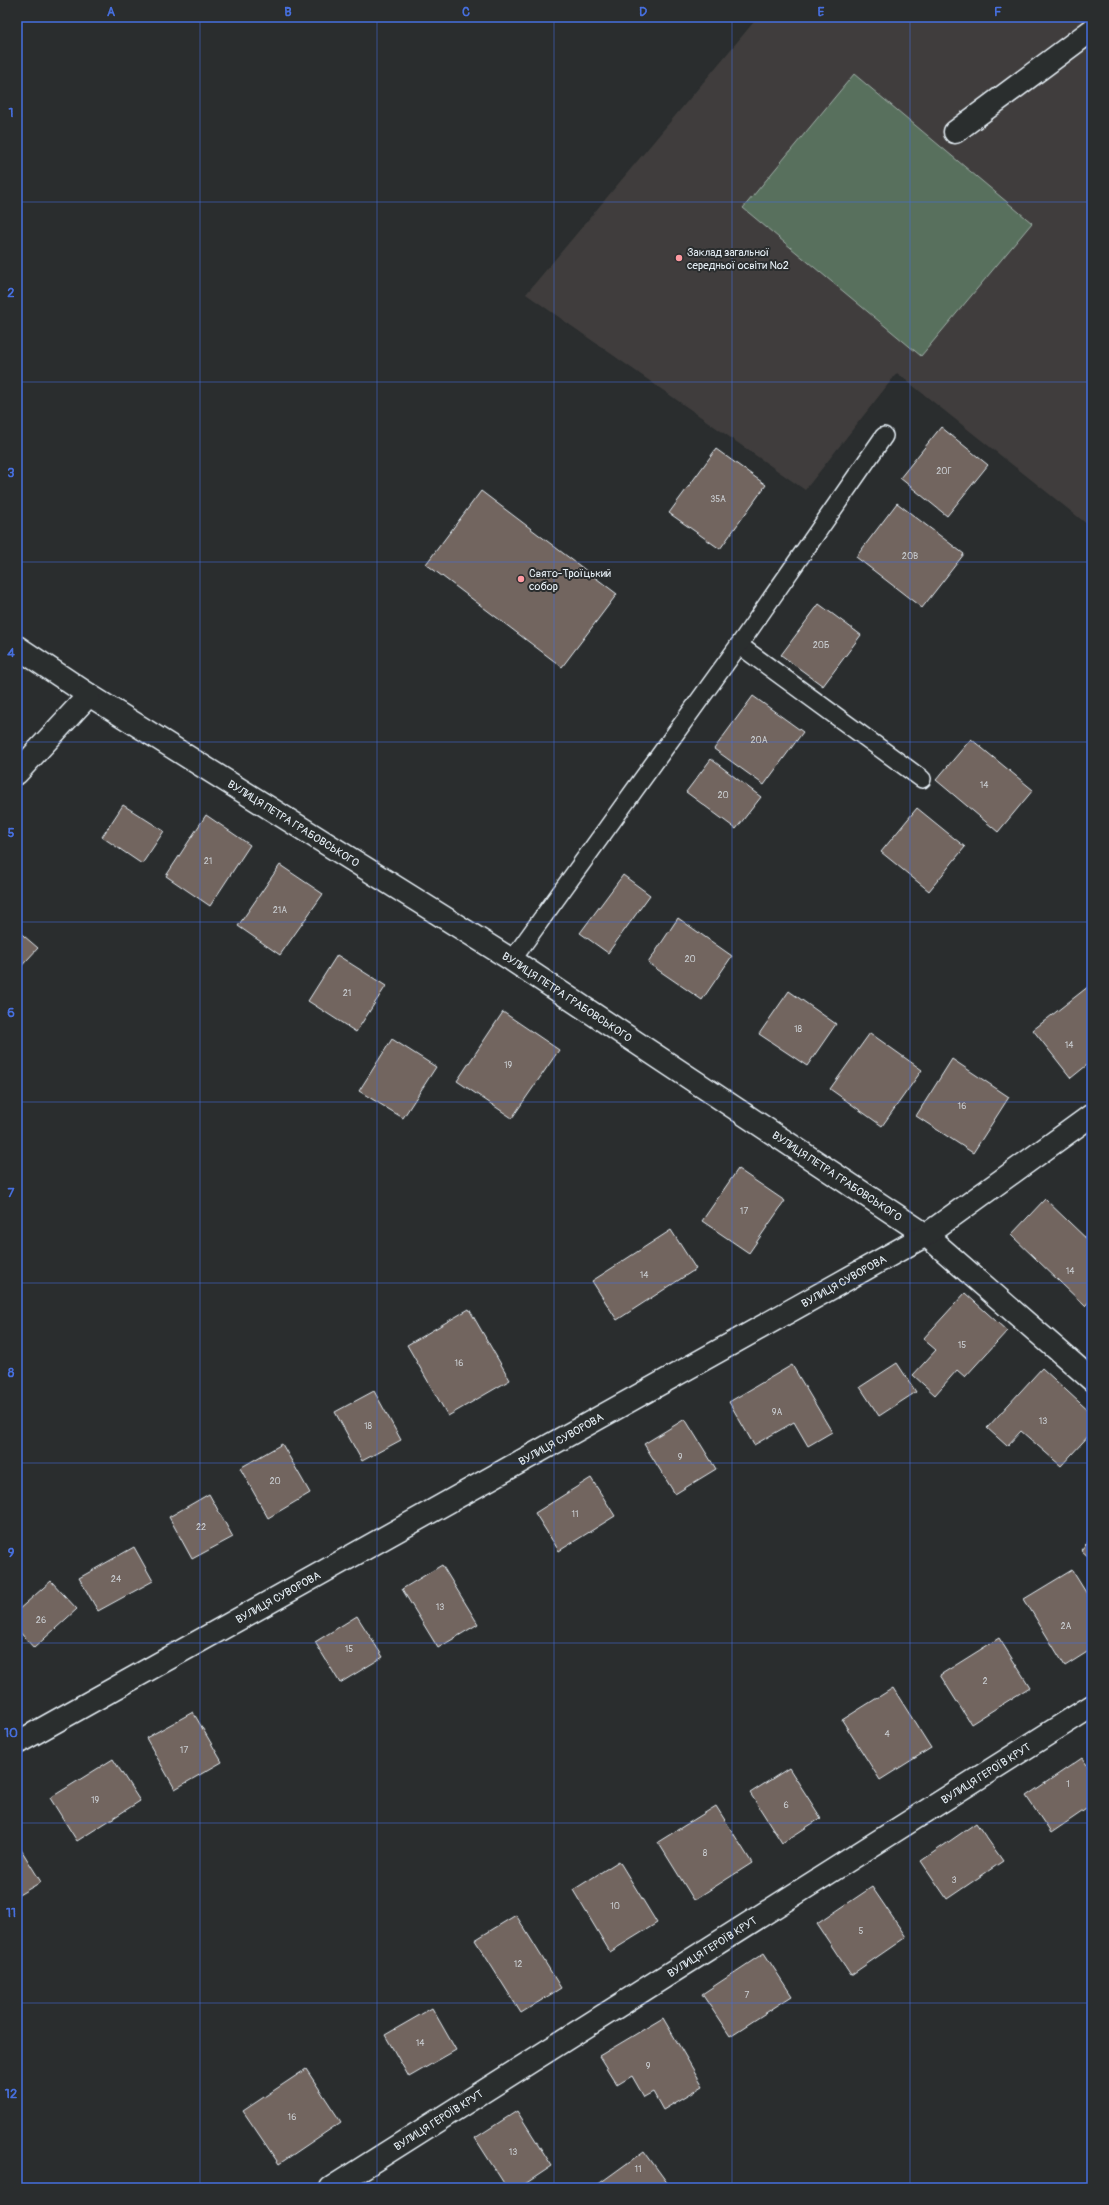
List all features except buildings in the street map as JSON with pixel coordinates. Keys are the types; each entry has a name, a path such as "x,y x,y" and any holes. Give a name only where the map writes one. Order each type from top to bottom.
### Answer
{"street":[{"path":"955,132 1092,30"},
{"name":"ВУЛИЦЯ ПЕТРА ГРАБОВСЬКОГО","path":"17,647 89,695 512,960 926,1235 1092,1380"},
{"path":"17,773 89,695"},
{"name":"ВУЛИЦЯ СУВОРОВА","path":"17,1743 926,1235 1092,1115"},
{"name":"ВУЛИЦЯ ГЕРОЇВ КРУТ","path":"332,2188 1092,1706"}],"lane":[{"path":"512,960 739,645 884,436"},
{"path":"739,645 922,779"}],"shaded area":[{"name":"Заклад загальної середньої освіти №2","path":"758,17 1092,17 1092,528 897,373 805,490 526,294"}],"green space":[{"path":"854,74 1032,223 921,356 743,208"}],"place":[{"name":"Заклад загальної середньої освіти №2","path":"679,258"},
{"name":"Свято-Троїцький собор","path":"521,579"}]}
